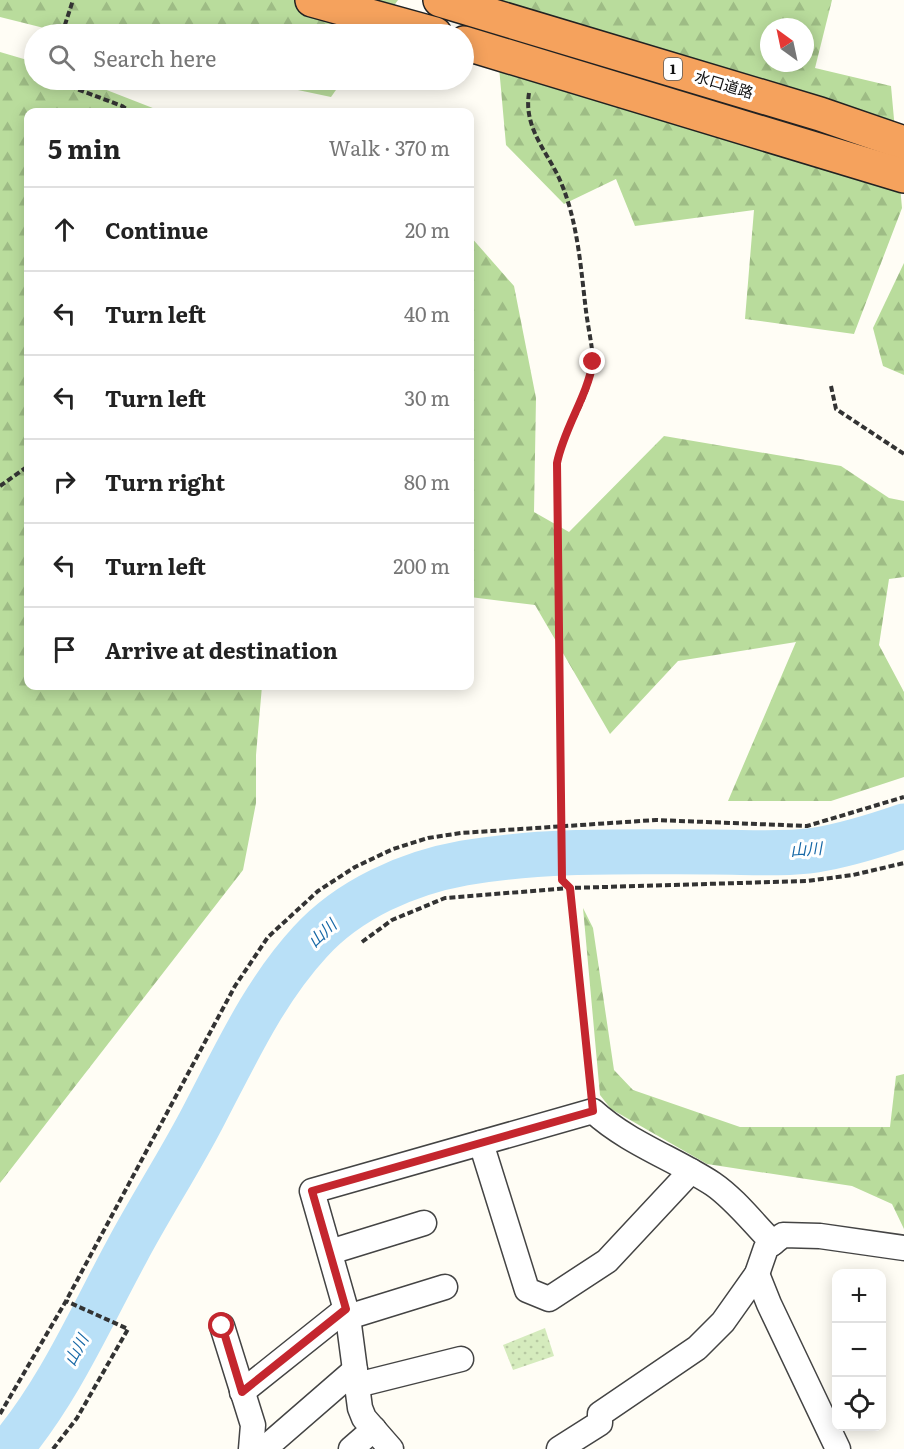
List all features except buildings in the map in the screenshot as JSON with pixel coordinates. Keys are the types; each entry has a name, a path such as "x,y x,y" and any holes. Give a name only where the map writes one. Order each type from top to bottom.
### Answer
{"highway":[{"path":"312,0 399,24"},
{"name":"水口道路","path":"440,0 820,114 904,143"},
{"name":"1","path":"474,46 904,176"}],"street":[{"path":"392,1449 364,1418 360,1408 347,1313 312,1191 593,1111 612,1128 715,1186 772,1243"},
{"path":"481,1143 527,1290 549,1299 607,1261 691,1171"},
{"path":"330,1252 424,1223"},
{"path":"559,1449 600,1423 600,1414 697,1348 723,1322 757,1274 766,1248 783,1235 820,1236 904,1248"},
{"path":"757,1274 838,1449"},
{"path":"242,1392 347,1313 444,1287"},
{"path":"222,1326 253,1425 251,1449"},
{"path":"264,1449 356,1377 461,1359"},
{"path":"351,1449 374,1429"}],"path":[{"path":"65,24 73,0"},
{"path":"531,87 528,102 532,127 562,185 571,220 582,274 593,362 590,379 560,450 557,463 564,826 562,880 570,888 593,1111"},
{"path":"79,90 126,108"},
{"path":"831,386 836,409 904,454"},
{"path":"0,486 24,468"},
{"path":"0,1414 66,1301 234,986 268,937 318,891 355,867 393,849 428,838 461,833 656,820 807,826 904,797"},
{"path":"362,942 392,920 445,898 570,888 807,881 853,875 904,863"},
{"path":"53,1449 77,1418 128,1329 66,1301"}],"green space":[{"path":"0,0 398,0 381,24 28,24 0,17"},
{"path":"493,0 832,0 815,68 891,86 902,208 854,334 745,319 754,210 635,226 616,179 564,204 506,145"},
{"path":"0,52 24,59 24,90 107,90 153,108 24,108 24,690 262,690 256,755 256,803 243,870 0,1183"},
{"path":"298,90 336,90 331,97"},
{"path":"474,241 514,286 536,398 534,512 569,532 664,436 841,466 889,498 904,501 904,577 889,579 879,645 904,692 904,777 831,801 728,801 796,642 678,661 610,734 535,605 474,597"},
{"path":"904,263 904,375 883,366 873,328"},
{"path":"583,908 593,928 614,1070 633,1090 740,1127 890,1127 896,1076 904,1074 904,1229 892,1204 852,1186 707,1164 611,1109 600,1095"},
{"path":"545,1328 554,1356 513,1370 503,1345"}],"waterway":[{"name":"山川","path":"10,1449 59,1378 265,1003 310,942 343,913 361,901 401,881 464,863 526,855 588,852 803,852 849,843 904,826"}],"route":[{"path":"222,1326 242,1392 346,1309 312,1191 593,1111 570,888 562,880 564,826 557,463 560,450 590,379 593,362"}]}
